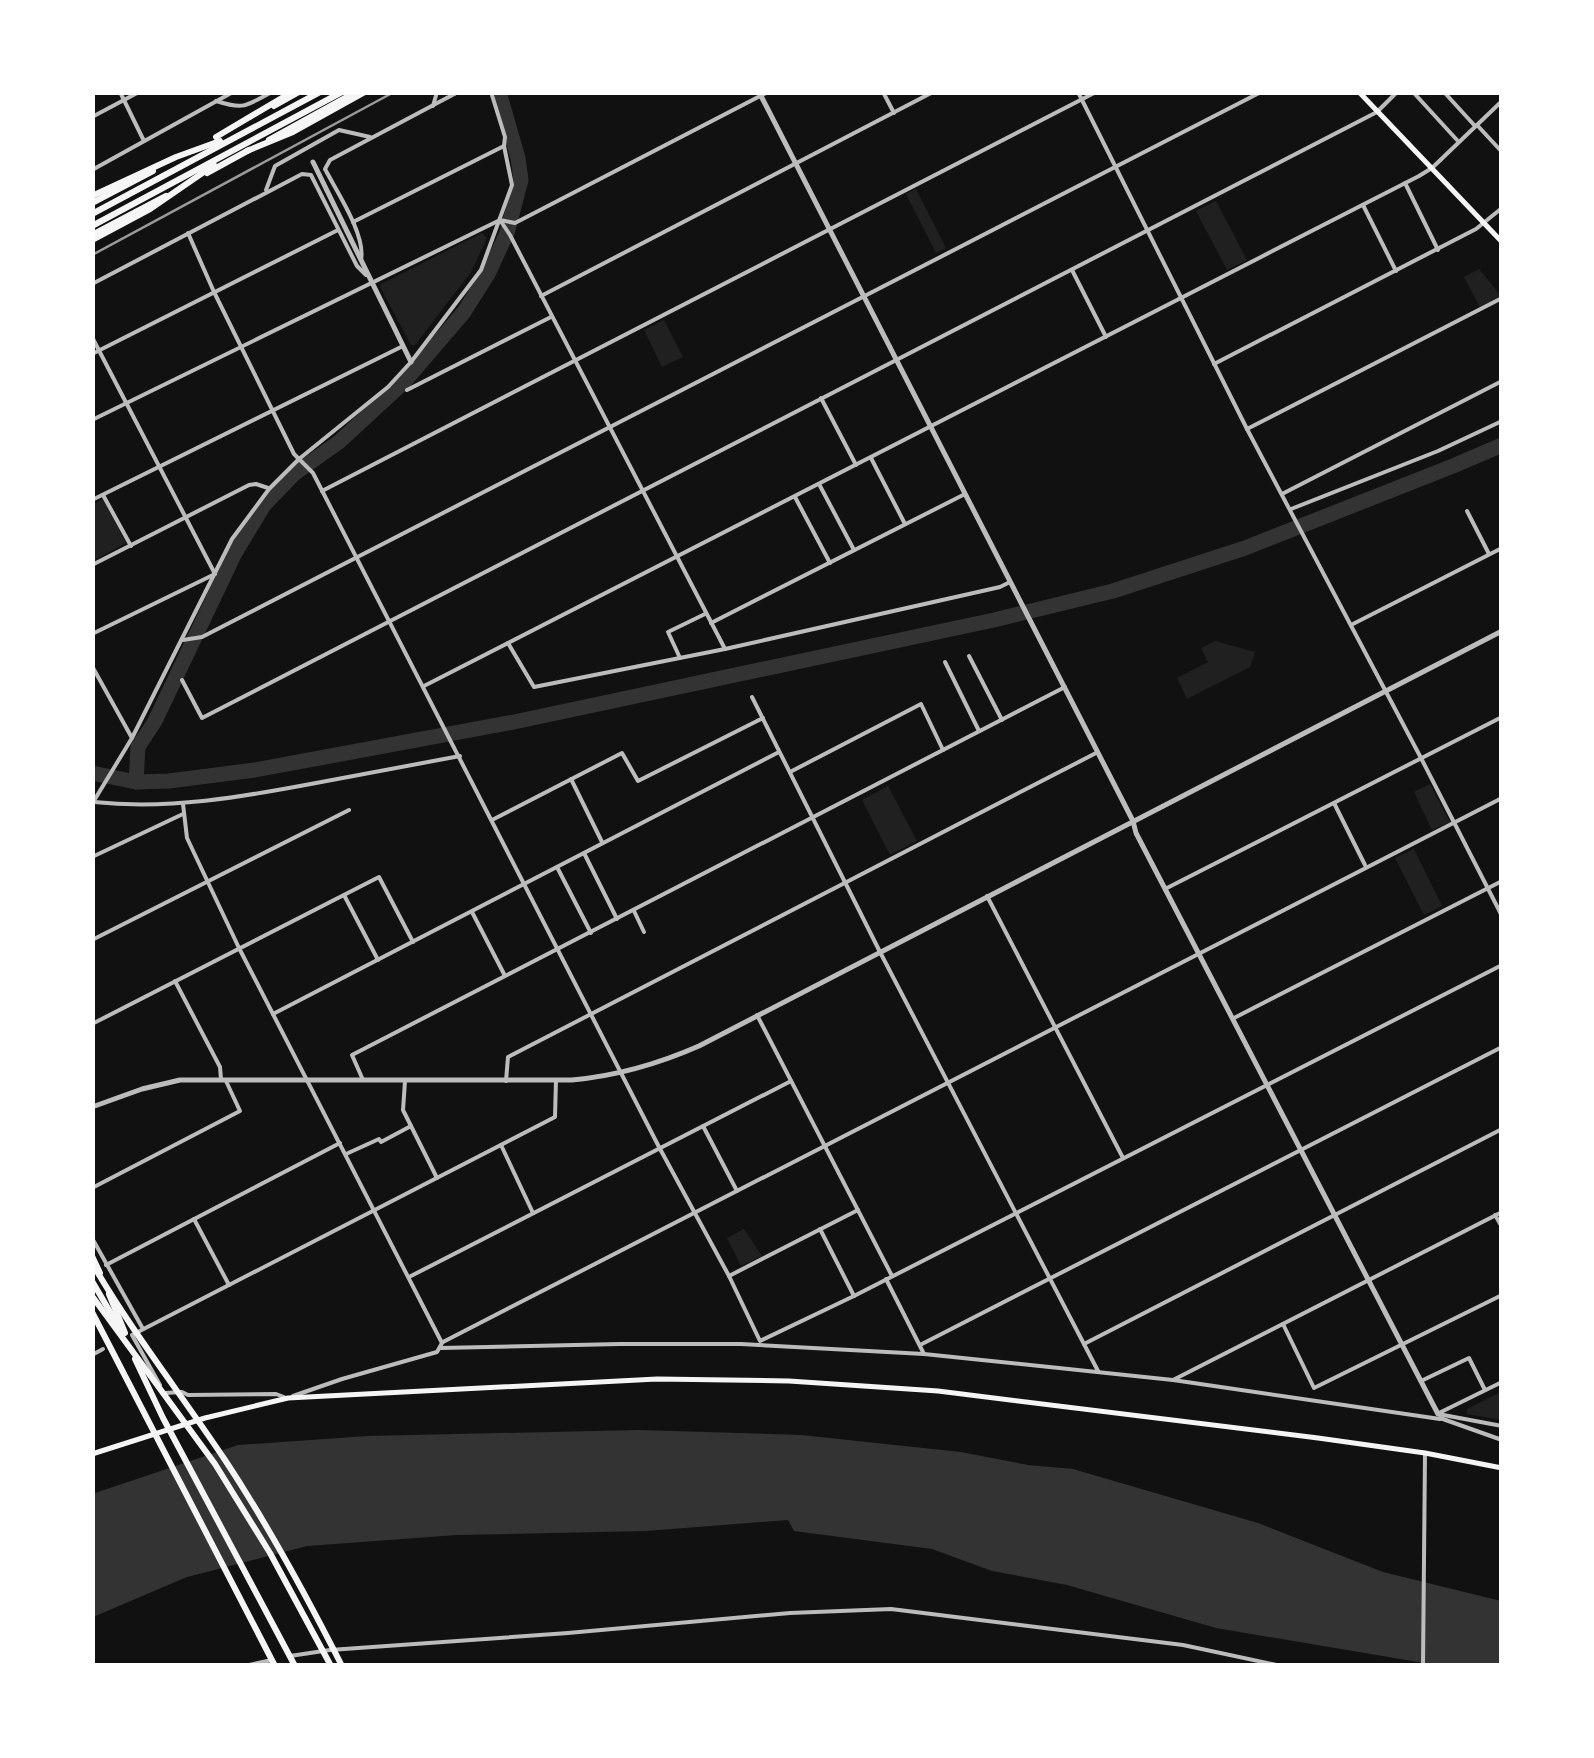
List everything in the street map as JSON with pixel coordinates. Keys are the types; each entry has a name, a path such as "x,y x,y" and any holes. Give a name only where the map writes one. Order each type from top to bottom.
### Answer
{"highway":[{"path":"92,199 296,92"},
{"path":"92,214 320,92"},
{"path":"92,238 150,208 342,92"},
{"path":"92,226 356,92"},
{"path":"246,148 293,132 366,92"},
{"path":"92,199 176,157 242,132"},
{"path":"92,1260 143,1378 291,1658"},
{"path":"92,1260 133,1328 249,1497 342,1666"},
{"path":"92,1281 126,1344"},
{"path":"92,1296 240,1502 331,1666"},
{"path":"92,1312 274,1663"}],"main road":[{"path":"1358,92 1502,242"},
{"path":"92,1454 205,1418 288,1398 640,1380 789,1381 1016,1400 1426,1453 1502,1468"}],"street":[{"path":"120,92 144,141"},
{"path":"92,116 139,92"},
{"path":"94,171 232,92"},
{"path":"216,101 244,107 272,92"},
{"path":"433,106 437,92"},
{"path":"360,260 363,250 353,222 325,169 330,160 458,92"},
{"path":"460,756 271,792 183,804 93,803 185,640 232,539 269,488 388,387 481,270 502,222 512,186 505,137 491,92"},
{"path":"883,92 894,113"},
{"path":"541,296 933,92"},
{"path":"1078,92 1247,429 1502,916"},
{"path":"322,491 1096,92"},
{"path":"185,640 202,637 1261,92"},
{"path":"182,680 202,718 1377,112 1397,92"},
{"path":"1413,92 1459,142"},
{"path":"1444,92 1502,152"},
{"path":"92,420 370,280 502,222 515,223 763,94 1136,833 1439,1417 1502,1440"},
{"path":"422,687 1405,183 1432,168 1502,101"},
{"path":"264,194 275,166 339,130 376,136"},
{"path":"353,222 504,146"},
{"path":"313,162 411,362"},
{"path":"92,284 302,174 311,175 357,266 370,280"},
{"path":"1405,183 1438,250"},
{"path":"1362,205 1396,271"},
{"path":"1214,364 1438,250 1484,224 1502,208"},
{"path":"502,222 725,649"},
{"path":"92,354 338,230"},
{"path":"188,233 294,454 310,469 322,491 762,1343"},
{"path":"1072,270 1106,337"},
{"path":"1247,429 1502,298"},
{"path":"407,390 552,317"},
{"path":"92,337 215,574"},
{"path":"92,500 402,346"},
{"path":"1282,494 1502,381"},
{"path":"821,398 856,465"},
{"path":"1291,510 1502,421"},
{"path":"871,458 904,524"},
{"path":"819,484 854,550"},
{"path":"92,565 249,486 269,488"},
{"path":"711,624 964,494"},
{"path":"103,495 131,546"},
{"path":"795,496 830,563"},
{"path":"1467,511 1489,554"},
{"path":"1351,625 1502,548"},
{"path":"92,634 215,574"},
{"path":"508,643 534,688 725,649 1010,582"},
{"path":"680,658 668,632 705,614"},
{"path":"92,1107 180,1080 572,1080 622,1073 688,1051 1502,632"},
{"path":"969,656 1002,720"},
{"path":"945,662 980,731"},
{"path":"92,666 132,738"},
{"path":"364,1080 352,1056 1065,687"},
{"path":"752,697 1098,1371"},
{"path":"790,772 920,704 943,750"},
{"path":"1165,888 1502,717"},
{"path":"492,820 622,752 638,781 763,718"},
{"path":"273,1014 780,752"},
{"path":"506,1080 508,1057 1098,752"},
{"path":"571,779 603,844"},
{"path":"556,1080 556,1117 132,1335 165,1393 276,1394 288,1398 437,1352 442,1345 696,1212 1502,798"},
{"path":"1334,802 1366,867"},
{"path":"183,804 187,838 239,948 442,1345"},
{"path":"92,940 349,810"},
{"path":"92,857 184,813"},
{"path":"584,854 617,919"},
{"path":"557,867 590,933"},
{"path":"92,1024 379,877 413,942"},
{"path":"1232,1018 1502,881"},
{"path":"344,894 378,960"},
{"path":"987,896 1123,1158"},
{"path":"634,910 644,932"},
{"path":"472,912 505,976"},
{"path":"762,1343 1502,964"},
{"path":"92,1188 240,1112 175,981"},
{"path":"756,1015 858,1210 924,1354"},
{"path":"920,1345 1502,1047"},
{"path":"405,1081 403,1110 437,1178"},
{"path":"409,1277 791,1081"},
{"path":"346,1154 411,1126"},
{"path":"703,1126 737,1192"},
{"path":"1084,1344 1502,1129"},
{"path":"106,1265 340,1143"},
{"path":"501,1145 534,1213"},
{"path":"729,1276 858,1210"},
{"path":"1173,1380 1502,1212"},
{"path":"1495,1215 1502,1227"},
{"path":"194,1219 229,1285"},
{"path":"820,1229 854,1296"},
{"path":"92,1238 143,1329"},
{"path":"1282,1324 1314,1388 1502,1295"},
{"path":"442,1345 762,1343 924,1354 1173,1380 1502,1426"},
{"path":"92,1346 94,1354 104,1349"},
{"path":"1421,1382 1469,1358 1485,1390"},
{"path":"1439,1417 1502,1382"},
{"path":"1423,1666 1426,1453"},
{"path":"291,1658 330,1650 790,1612 891,1609 1184,1646 1281,1666"},
{"path":"244,1666 274,1663"}],"shaded area":[{"path":"916,189 946,248 936,253 906,194"},
{"path":"1216,201 1247,260 1227,270 1196,211"},
{"path":"482,233 487,238 471,272 415,345 411,345 381,284"},
{"path":"1479,269 1501,296 1480,307 1464,277"},
{"path":"664,320 683,357 662,367 644,330"},
{"path":"103,499 126,543 93,561 93,504"},
{"path":"1215,641 1255,652 1250,667 1187,699 1177,678 1208,662 1201,648"},
{"path":"1430,784 1450,822 1432,830 1414,792"},
{"path":"888,786 917,841 890,855 862,800"},
{"path":"1414,849 1442,906 1424,915 1395,858"},
{"path":"744,1229 762,1256 741,1266 727,1238"},
{"path":"1501,1392 1501,1420 1467,1414 1467,1409"},
{"path":"639,1430 801,1435 1073,1469 1258,1523 1383,1572 1501,1601 1501,1665 1436,1665 1216,1628 1067,1585 992,1571 932,1549 794,1531 788,1520 646,1531 457,1535 307,1546 187,1577 93,1617 92,1494 238,1445 367,1436"}],"waterway":[{"path":"136,782 138,747 155,721 235,553 264,505 294,474 339,442 404,382 464,312 488,274 507,233 521,180 499,92"},
{"path":"92,773 136,782 255,770 514,722 994,620 1113,591 1245,548 1502,445"}],"railway":[{"path":"92,255 394,92"}]}
